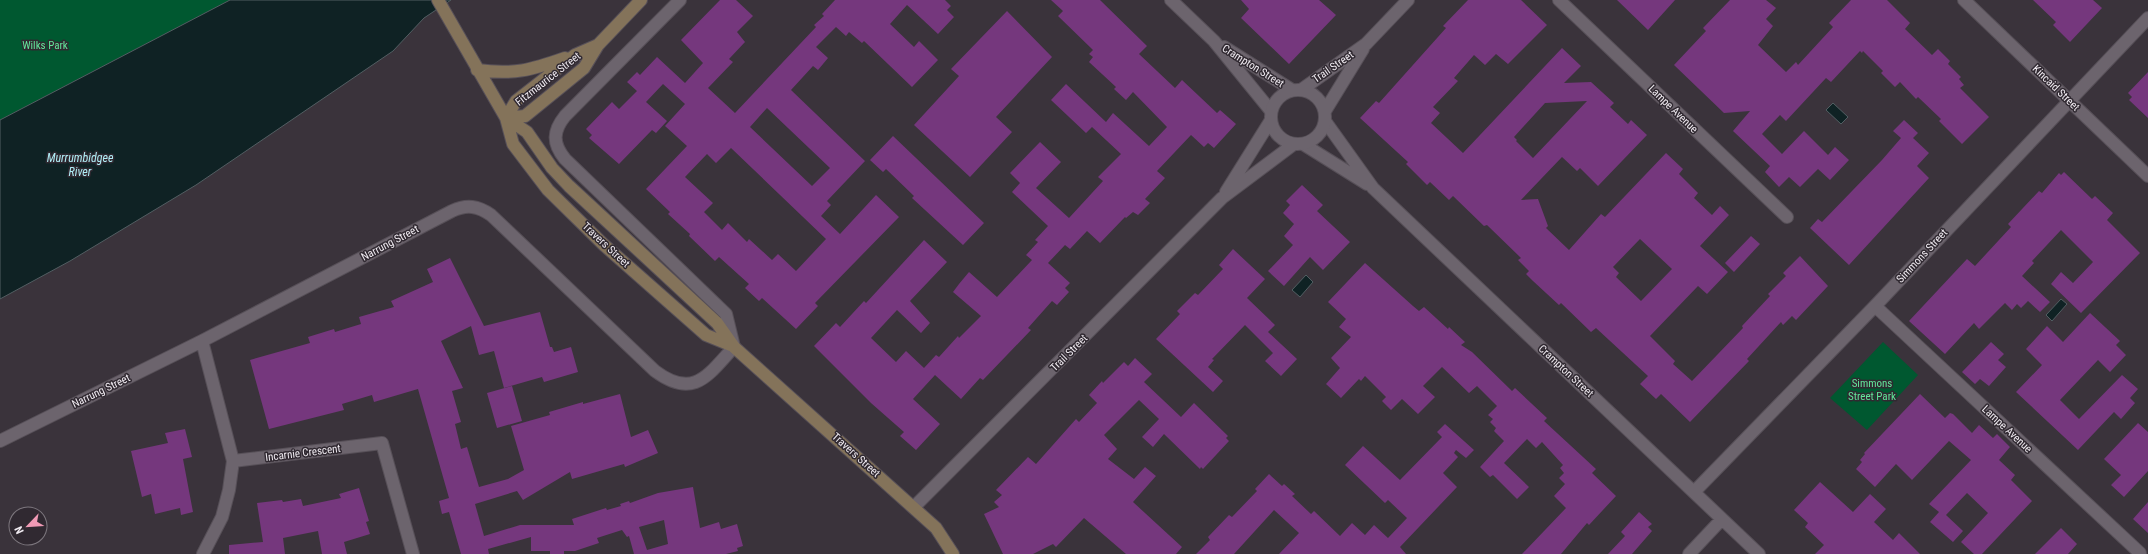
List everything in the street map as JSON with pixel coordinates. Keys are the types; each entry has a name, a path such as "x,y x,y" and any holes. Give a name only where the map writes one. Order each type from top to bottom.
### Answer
{"main road":[{"name":"Travers Street","path":"438,0 506,118 513,144 548,190 604,245 706,335 734,347"},
{"name":"Fitzmaurice Street","path":"506,118 525,116 584,68 598,44 641,0"},
{"name":"Fitzmaurice Street","path":"506,118 516,101 575,55 598,44"},
{"path":"477,70 503,74 532,70 575,55"},
{"name":"Travers Street","path":"506,118 527,132 556,173 716,323 734,347 936,528 953,554"}],"street":[{"path":"680,0 565,116 555,133 555,144 565,159 726,314 734,347"},
{"name":"Crampton Street","path":"1171,0 1214,41 1271,116"},
{"name":"Trail Street","path":"1297,90 1366,44 1408,0"},
{"name":"Lampe Avenue","path":"1558,0 1787,217"},
{"name":"Kincaid Street","path":"1964,0 2148,176"},
{"name":"Simmons Street","path":"1694,492 1875,306 2148,18"},
{"name":"Crampton Street","path":"1214,41 1297,90"},
{"name":"Trail Street","path":"1325,116 1366,44"},
{"path":"1297,90 1316,97 1325,116 1317,136 1298,144 1278,136 1271,116 1278,98 1297,90"},
{"name":"Trail Street","path":"1222,198 1271,116"},
{"name":"Crampton Street","path":"1325,116 1373,188 1759,554"},
{"name":"Crampton Street","path":"1298,144 1373,188"},
{"name":"Trail Street","path":"914,507 1222,198 1298,144"},
{"name":"Narrung Street","path":"0,440 202,341 452,211 466,206 479,208 491,215 664,378 673,382 694,384 708,375 734,347"},
{"name":"Lampe Avenue","path":"1875,306 2140,553"},
{"path":"202,341 233,461 229,490 222,517 204,554"},
{"name":"Incarnie Crescent","path":"233,461 382,443 413,554"},
{"path":"1689,554 1722,519"}],"green space":[{"name":"Wilks Park","path":"0,0 230,0 0,120"},
{"name":"Simmons Street Park","path":"1883,342 1918,375 1867,430 1830,398"}],"water":[{"name":"Murrumbidgee River","path":"230,0 451,0 424,18 393,51 196,185 70,261 0,299 0,120"},
{"path":"1833,103 1848,117 1841,124 1826,110"},
{"path":"1306,275 1313,282 1300,297 1292,290"},
{"path":"2061,299 2067,304 2052,321 2046,315"}],"building":[{"path":"720,0 736,0 753,16 737,32 745,42 729,59 733,62 708,88 735,113 816,27 814,25 824,16 822,14 835,0 945,0 951,6 947,10 954,17 938,34 907,5 890,24 914,47 919,41 938,60 912,87 864,41 862,43 849,32 846,36 836,27 816,47 828,58 818,70 813,66 791,90 865,161 827,201 831,205 821,216 840,234 876,195 899,217 815,303 818,306 796,329 762,298 759,301 745,288 749,284 719,257 715,261 689,236 690,234 668,214 670,212 646,189 687,146 665,126 685,104 663,84 646,102 667,121 656,133 652,130 619,164 589,138 592,135 586,129 612,102 619,109 637,91 627,82 637,72 640,75 657,57 685,83 703,63 681,40","holes":["767,108 830,168 812,186 750,127","731,148 826,239 796,271 778,254 772,260 749,239 747,242 728,223 722,230 704,212 713,203 685,177 707,154 716,163"]},
{"path":"1051,0 1100,0 1147,46 1139,54 1175,88 1182,80 1217,113 1220,110 1236,124 1214,148 1208,143 1204,147 1191,135 1157,171 1165,178 1145,199 1150,203 1138,215 1133,212 1126,218 1125,217 1100,243 1087,231 1070,249 1065,245 1048,263 1070,283 1065,288 1069,292 1057,305 1052,301 1028,328 1031,330 983,380 980,378 961,399 935,375 913,399 940,424 916,450 900,436 904,432 871,403 814,346 836,323 840,327 864,301 866,303 924,240 947,262 910,301 930,323 921,333 897,310 871,338 896,362 906,351 924,368 936,355 939,357 958,336 959,338 981,316 953,292 969,272 997,297 1032,260 1026,255 1038,242 1035,240 1048,226 1012,192 1020,183 1010,173 1040,142 1061,162 1036,188 1069,218 1103,181 1098,177 1121,154 1092,127 1086,133 1051,100 1066,84 1106,122 1113,113 1149,146 1167,127 1133,92 1126,100 1114,89 1116,87 1089,62 1093,57 1089,54 1093,50 1058,16 1063,11"},
{"path":"1241,0 1319,0 1336,15 1289,64 1241,18 1249,9"},
{"path":"1468,0 1521,0 1547,25 1508,64 1496,54 1485,65 1474,55 1454,78 1458,81 1433,107 1440,113 1431,123 1463,153 1562,48 1581,66 1564,83 1591,82 1614,103 1610,107 1628,124 1631,120 1647,135 1598,186 1580,168 1577,171 1562,157 1521,200 1538,199 1548,226 1546,228 1569,250 1601,214 1605,217 1666,153 1683,169 1679,174 1698,193 1694,198 1712,215 1720,206 1729,215 1700,246 1728,272 1707,294 1698,286 1650,336 1675,361 1673,364 1692,381 1743,328 1742,326 1770,296 1768,294 1786,276 1783,273 1800,256 1828,286 1796,320 1792,316 1783,325 1781,322 1747,359 1749,361 1690,422 1661,394 1656,399 1640,384 1648,376 1596,328 1591,332 1561,303 1559,305 1533,281 1526,274 1529,271 1518,260 1521,258 1487,225 1484,226 1453,196 1449,200 1430,182 1427,185 1406,164 1408,162 1360,118 1376,101 1379,103 1446,28 1443,26","holes":["1587,101 1533,158 1516,141 1517,140 1514,137 1545,103","1640,239 1672,269 1641,301 1616,277 1619,273 1613,267"]},
{"path":"1617,0 1675,0 1648,30"},
{"path":"1730,0 1766,0 1776,8 1766,19 1773,26 1758,45 1786,72 1796,62 1798,65 1833,27 1829,23 1851,0 1887,0 1910,23 1905,29 1932,55 1938,49 1950,61 1948,64 1961,77 1959,79 1964,85 1960,88 1989,117 1962,144 1939,121 1941,119 1918,97 1916,99 1900,82 1895,87 1881,73 1883,71 1863,51 1862,53 1860,51 1831,82 1826,78 1786,121 1780,115 1762,134 1782,154 1804,131 1828,155 1835,147 1849,160 1830,180 1818,169 1800,187 1789,177 1779,187 1765,172 1770,166 1733,131 1750,111 1724,113 1674,65 1706,31 1703,28"},
{"path":"2033,0 2093,0 2102,8 2070,42 2053,25 2056,22"},
{"path":"1007,11 1052,57 996,117 1012,132 970,177 914,125 959,76 951,69"},
{"path":"2148,72 2148,118 2129,100 2132,97 2128,93"},
{"path":"1904,120 1918,133 1913,138 1929,153 1917,166 1929,178 1849,265 1810,228 1818,219 1822,222 1882,160 1901,138 1893,131"},
{"path":"893,136 984,223 963,245 912,198 914,196 886,169 883,172 870,160"},
{"path":"2064,172 2092,199 2095,196 2113,213 2107,220 2140,253 2081,313 2051,284 2061,272 2073,283 2093,262 2061,230 2032,261 2034,263 2022,276 2050,302 2040,312 2028,301 2021,308 2017,304 2012,310 2005,303 1979,329 1974,323 1945,354 1909,321 1967,259 1975,266 2011,227 2008,224 2039,191 2042,193 2059,173 2061,175"},
{"path":"1302,185 1323,205 1317,211 1350,242 1323,270 1310,257 1284,286 1268,271 1293,245 1284,236 1294,224 1283,213 1290,205 1286,201"},
{"path":"1751,236 1760,244 1734,272 1725,263"},
{"path":"1233,249 1265,279 1247,298 1275,325 1268,332 1297,359 1281,376 1265,361 1273,353 1245,325 1212,359 1214,360 1208,367 1223,381 1213,392 1156,339 1180,314 1177,311 1195,293 1198,295 1223,269 1219,265"},
{"path":"450,258 484,326 540,312 550,347 552,347 554,352 571,347 578,372 544,382 542,377 504,388 494,351 479,355 471,326 441,341 463,388 452,391 461,422 455,424 461,449 467,447 479,487 508,479 524,470 511,426 550,415 549,412 583,402 583,404 620,394 631,437 648,430 658,453 625,467 624,464 572,479 570,472 523,500 517,491 475,504 484,536 520,525 574,525 572,519 606,508 607,510 621,506 620,504 629,501 630,503 658,493 693,487 700,528 719,522 721,529 737,524 743,546 737,548 738,551 726,554 634,554 629,536 627,537 622,530 597,538 599,543 575,551 564,551 564,554 550,554 550,551 531,551 531,537 488,549 489,554 461,554 449,512 442,514 439,501 449,498 418,389 374,402 372,395 342,404 344,410 269,429 250,360 310,343 308,337 334,329 335,332 361,324 359,317 394,307 391,301 433,282 427,269","holes":["664,520 668,544 647,550 639,527"]},
{"path":"1365,263 1419,311 1424,307 1448,329 1449,327 1465,342 1461,345 1472,352 1512,391 1515,388 1547,418 1544,421 1596,469 1592,473 1616,496 1589,525 1587,523 1561,554 1522,554 1566,508 1554,496 1565,484 1559,478 1564,473 1560,468 1563,465 1542,442 1536,448 1527,439 1504,463 1529,487 1517,499 1493,475 1490,477 1480,467 1504,441 1494,431 1496,428 1490,422 1493,419 1488,415 1497,406 1477,386 1469,393 1442,367 1423,386 1435,397 1418,414 1402,399 1391,410 1382,401 1386,397 1365,376 1361,381 1359,379 1341,398 1326,384 1340,368 1331,358 1351,337 1339,327 1346,319 1328,302"},
{"path":"2090,313 2120,341 2116,345 2126,355 2110,372 2098,360 2060,400 2079,419 2122,375 2138,389 2130,398 2135,403 2121,419 2114,412 2078,450 2016,392 2042,365 2026,349 2047,326 2063,342"},
{"path":"1991,342 2004,354 1998,360 2006,367 1989,386 1980,379 1975,384 1962,372"},
{"path":"1135,358 1152,374 1144,382 1181,417 1194,403 1228,436 1226,438 1229,441 1203,469 1201,467 1200,469 1164,434 1153,447 1142,437 1159,419 1139,400 1104,435 1117,449 1108,459 1134,479 1145,467 1156,476 1133,502 1182,547 1176,554 1126,554 1084,518 1056,547 1053,544 1033,554 1003,554 984,514 999,507 994,502 1002,495 996,490 1028,457 1036,464 1076,419 1079,422 1097,403 1089,395 1102,381 1103,383 1124,362 1128,366"},
{"path":"512,386 522,421 497,428 487,393"},
{"path":"1920,394 1945,418 1950,413 1953,414 1972,433 1979,425 1993,438 1997,434 2010,447 1999,460 2015,475 2011,480 2032,501 1982,554 1974,554 1961,542 1988,513 1967,493 1946,515 1963,531 1953,542 1930,522 1939,512 1929,504 1971,460 1949,441 1912,480 1896,464 1875,487 1856,469 1862,462 1860,460 1865,454 1864,453"},
{"path":"2138,423 2148,432 2148,471 2124,497 2111,485 2121,475 2104,459"},
{"path":"1445,424 1474,450 1466,458 1456,450 1454,453 1458,457 1443,473 1457,487 1400,547 1406,554 1279,554 1299,533 1274,510 1234,554 1196,554 1210,540 1208,537 1229,515 1232,517 1257,491 1255,489 1269,474 1282,486 1284,484 1295,494 1292,496 1311,514 1314,511 1340,536 1352,523 1365,535 1374,525 1388,538 1407,518 1388,500 1385,503 1345,465 1363,446 1400,480 1442,437 1437,432"},
{"path":"185,429 192,457 183,459 193,512 181,515 180,508 155,514 151,494 142,497 131,451 168,443 165,433"},
{"path":"1820,482 1853,512 1870,494 1886,509 1874,522 1893,540 1899,533 1920,554 1815,554 1824,545 1805,527 1808,523 1794,510"},
{"path":"359,488 369,521 366,522 370,534 344,542 347,554 322,554 318,531 283,538 285,554 229,554 229,545 263,542 257,503 282,500 283,502 301,499 303,506 341,498 339,494"},
{"path":"2148,502 2148,533 2133,519"},
{"path":"1639,512 1652,524 1648,527 1652,531 1632,554 1608,554 1625,536 1621,532"},
{"path":"2061,528 2077,544 2068,554 2035,554"}]}
